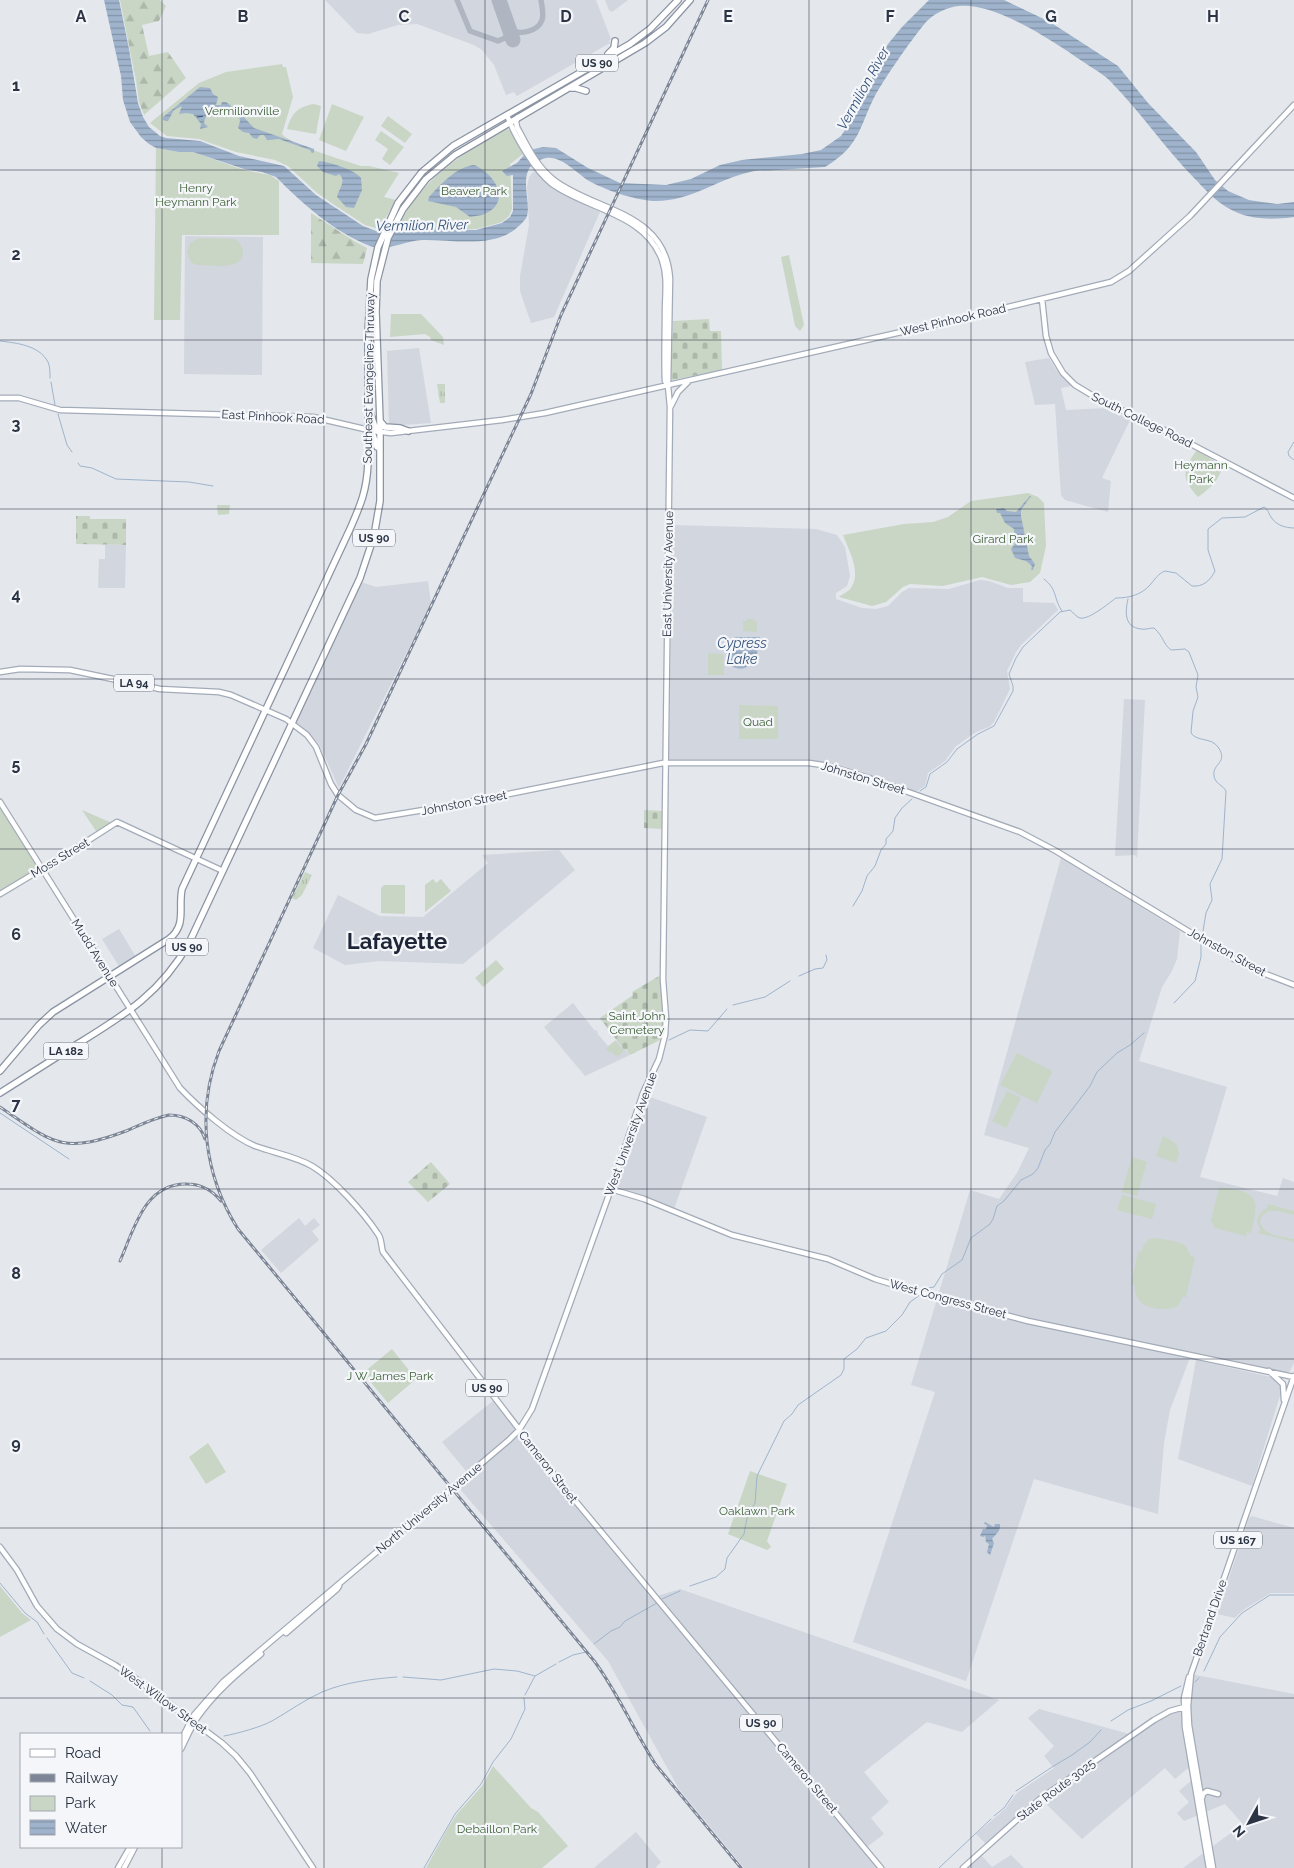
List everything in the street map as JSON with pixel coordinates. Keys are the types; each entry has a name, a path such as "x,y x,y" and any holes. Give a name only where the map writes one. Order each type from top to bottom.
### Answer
{"highway":[{"name":"Southeast Evangeline Thruway","path":"266,710 350,529 364,494 367,482 369,296 374,260 384,231 405,192 434,161 459,142 620,50 650,30 678,0"},
{"name":"US 90","path":"131,1011 158,987 189,943 364,569 374,536 380,502 380,420 376,301 380,265 388,238 397,220 416,191 443,164 463,150 655,36 673,20 690,0"},
{"path":"597,63 613,50 616,41 622,55 615,61"},
{"path":"613,54 617,55 615,61"},
{"path":"562,92 574,88 586,91 581,86 584,79"},
{"path":"368,406 375,427 379,432"},
{"path":"380,420 385,427 400,428 408,432"},
{"path":"368,430 374,437 380,458"},
{"name":"US 90","path":"110,976 175,934 181,919 182,889 266,710"},
{"name":"LA 182","path":"0,1070 47,1017 110,976"},
{"name":"LA 182","path":"0,1093 131,1011"}],"main road":[{"name":"West Pinhook Road","path":"545,413 1106,283 1122,276 1171,235 1294,105"},
{"name":"East University Avenue","path":"507,115 542,172 552,184 625,219 640,229 658,250 667,271 665,381 668,386 670,407 667,763"},
{"name":"East University Avenue","path":"519,117 516,125 525,144"},
{"name":"South College Road","path":"1042,299 1046,336 1051,353 1063,373 1075,385 1100,400 1166,431 1294,498"},
{"path":"670,407 678,392 689,381"},
{"name":"East Pinhook Road","path":"0,398 19,398 60,410 314,417 379,432 408,432 545,413"},
{"name":"LA 94","path":"0,672 20,669 57,669 82,672 160,689 229,694 266,710"},
{"path":"266,710 292,723"},
{"name":"Johnston Street","path":"292,723 308,735 314,743 331,784 338,795 356,810 380,819 667,763 820,764 869,778 1003,825 1034,838 1197,937 1254,969 1294,984"},
{"name":"West University Avenue","path":"519,1430 532,1409 644,1093 659,1059 666,1030 663,980 667,763"},
{"name":"Mudd Avenue","path":"0,802 177,1084 194,1102"},
{"name":"Moss Street","path":"0,894 98,836 114,823 119,823 196,858"},
{"path":"196,858 223,871"},
{"name":"Cameron Street","path":"194,1102 242,1139 305,1163 321,1172 334,1183 379,1235 383,1252 579,1506 881,1868"},
{"name":"West Congress Street","path":"611,1189 644,1199 732,1235 828,1259 881,1281 925,1294 1017,1318 1294,1377"},
{"path":"1268,1372 1283,1384 1284,1403"},
{"name":"Bertrand Drive","path":"1209,1868 1184,1718 1191,1674 1294,1377"},
{"name":"North University Avenue","path":"182,1738 208,1698 223,1682 328,1593 339,1586 519,1430"},
{"name":"West Willow Street","path":"0,1547 17,1570 31,1597 54,1625 77,1644 130,1674 228,1748 247,1769 313,1868"},
{"name":"Bertrand Drive","path":"1191,1674 1187,1681 1186,1706 1213,1868"},
{"name":"State Route 3025","path":"963,1868 1040,1799 1154,1720 1170,1711 1186,1706"},
{"path":"1170,1711 1178,1712 1184,1718"},
{"name":"North University Avenue","path":"182,1747 193,1721"},
{"path":"1202,1800 1203,1794 1207,1791 1218,1794"},
{"path":"129,1854 130,1848"},
{"path":"121,1867 133,1848"}],"shaded area":[{"path":"325,0 596,0 611,39 610,43 517,96 514,92 506,95 494,65 482,50 474,45 417,24 398,25 368,34 357,33"},
{"path":"605,0 628,0 612,12 609,10"},
{"path":"534,171 553,189 600,212 554,317 531,323 520,291 520,276 529,225 527,187 529,177"},
{"path":"185,236 263,237 262,375 184,374"},
{"path":"419,348 431,423 389,426 387,351"},
{"path":"1049,358 1055,368 1072,386 1061,388 1066,410 1108,408 1130,420 1102,478 1111,481 1108,512 1065,500 1061,495 1055,404 1035,405 1025,362"},
{"path":"673,525 816,529 837,535 845,547 850,576 847,586 836,593 836,599 862,608 876,609 888,606 902,592 909,588 949,589 980,580 989,581 1008,588 1023,588 1023,602 1054,603 1058,610 1016,652 1007,671 1010,689 994,722 989,727 976,732 956,746 945,761 928,773 925,786 916,792 839,766 812,761 669,761"},
{"path":"105,545 126,545 125,588 98,588 99,559 105,559"},
{"path":"428,581 431,604 339,788 319,744 295,722 361,582 376,587"},
{"path":"1124,699 1145,700 1137,858 1135,855 1115,856"},
{"path":"559,850 575,870 463,964 379,961 345,965 313,948 338,895 380,916 423,917 488,863 482,855"},
{"path":"1061,858 1180,931 1177,959 1162,987 1139,1061 1227,1087 1200,1177 1277,1196 1283,1178 1294,1182 1294,1363 1287,1373 1191,1355 1170,1410 1164,1443 1158,1514 1034,1479 966,1681 853,1642 935,1392 911,1385 970,1190 999,1199 1017,1173 1029,1148 984,1135"},
{"path":"119,929 136,957 120,968 102,939"},
{"path":"573,1003 608,1046 616,1040 630,1055 585,1076 544,1027"},
{"path":"647,1096 707,1117 674,1209 619,1187 616,1182 640,1110"},
{"path":"299,1218 305,1226 314,1218 320,1225 312,1231 319,1240 281,1273 261,1250"},
{"path":"1196,1360 1275,1378 1281,1383 1282,1389 1252,1486 1178,1459"},
{"path":"494,1400 654,1597 680,1589 999,1700 962,1732 927,1722 864,1772 889,1802 871,1818 884,1834 867,1847 884,1868 744,1868 679,1789 608,1661 454,1482 466,1471 442,1442"},
{"path":"1252,1516 1294,1528 1294,1593 1271,1593 1243,1610 1235,1618 1217,1614 1249,1518"},
{"path":"1191,1674 1294,1694 1294,1868 1183,1868 1243,1824 1225,1804 1184,1821 1177,1813 1189,1802 1179,1791 1192,1780 1189,1769 1175,1779 1165,1768 1082,1839 1043,1801 987,1845 976,1834 1005,1809 1017,1793 1054,1768 1044,1756 1054,1746 1028,1718 1039,1709 1133,1735 1154,1720 1184,1707"},
{"path":"636,1832 661,1862 657,1868 594,1868"},
{"path":"1011,1855 1024,1868 967,1868 982,1856 992,1867"}],"green space":[{"path":"120,0 160,0 166,6 159,21 142,25 149,56 168,52 186,78 144,115 139,102"},
{"name":"Vermilionville","path":"282,64 283,67 286,67 293,97 282,134 295,143 361,166 399,173 384,197 396,200 379,229 365,225 333,204 316,192 288,166 275,160 236,152 199,139 167,136 150,123 199,83 226,72"},
{"path":"314,104 321,106 316,134 287,129 291,119 299,109"},
{"path":"332,104 364,117 346,151 319,140"},
{"path":"388,116 412,134 405,143 381,126"},
{"name":"Beaver Park","path":"506,129 510,130 523,154 510,164 512,209 509,216 502,222 477,229 396,230 418,196 443,170 472,149"},
{"path":"381,131 404,147 390,165 382,159 388,149 375,140"},
{"name":"Henry Heymann Park","path":"156,148 179,152 193,152 244,170 270,175 279,181 279,235 182,235 180,320 154,320"},
{"path":"311,213 367,248 363,264 311,263"},
{"path":"199,238 235,239 242,248 242,258 238,262 225,266 196,265 191,262 187,253 190,243"},
{"path":"789,255 804,325 800,331 795,326 781,257"},
{"path":"391,314 421,314 443,337 444,345 431,340 425,334 390,337"},
{"path":"709,319 710,331 721,331 722,370 672,380 673,321"},
{"path":"437,384 445,384 445,403 440,403"},
{"name":"Heymann Park","path":"1197,450 1222,466 1217,480 1198,497 1186,479 1188,463"},
{"name":"Girard Park","path":"1028,493 1038,497 1044,503 1046,546 1040,573 1030,582 1011,585 982,577 943,586 910,584 903,587 886,602 872,606 839,597 851,588 855,575 853,561 843,535 904,524 933,522 948,517 971,501"},
{"path":"217,505 230,505 229,514 218,515"},
{"path":"76,516 90,516 90,519 126,519 126,545 76,544"},
{"path":"747,619 754,619 757,622 757,632 743,631 743,621 747,621"},
{"path":"708,653 723,654 724,675 708,675"},
{"name":"Quad","path":"739,705 778,706 778,739 739,739"},
{"path":"0,807 38,868 0,890"},
{"path":"82,810 112,823 98,834"},
{"path":"644,810 663,811 662,829 644,828"},
{"path":"305,872 312,875 302,895 296,900 292,898"},
{"path":"433,879 436,883 441,879 451,891 425,912 425,885"},
{"path":"384,885 405,885 405,914 381,913 381,888"},
{"path":"496,960 504,969 483,987 475,978"},
{"name":"Saint John Cemetery","path":"659,976 664,1018 662,1039 630,1055 626,1049 624,1050 600,1018 633,995 632,992"},
{"path":"615,1041 624,1051 617,1057 606,1049"},
{"path":"1017,1053 1052,1072 1037,1103 1000,1085"},
{"path":"1007,1091 1021,1098 1006,1128 992,1121"},
{"path":"1163,1136 1177,1146 1179,1153 1176,1163 1156,1156"},
{"path":"1132,1157 1147,1162 1137,1196 1122,1192"},
{"path":"431,1162 450,1184 428,1202 408,1182"},
{"path":"1219,1187 1241,1191 1253,1198 1255,1210 1251,1233 1247,1232 1246,1236 1215,1228 1211,1221"},
{"path":"1122,1195 1156,1204 1152,1219 1117,1210"},
{"path":"1268,1204 1294,1211 1294,1215 1279,1211 1266,1212 1260,1220 1261,1225 1268,1232 1294,1239 1294,1242 1258,1233 1261,1231 1258,1224 1259,1215 1267,1208"},
{"path":"1156,1238 1185,1245 1191,1256 1195,1257 1186,1297 1183,1297 1177,1307 1155,1309 1148,1307 1138,1299 1135,1293 1135,1285 1131,1285 1138,1251 1141,1252 1149,1239"},
{"name":"J W James Park","path":"392,1349 416,1379 388,1403 363,1373"},
{"path":"208,1443 226,1472 206,1484 189,1457"},
{"name":"Oaklawn Park","path":"750,1471 787,1484 767,1541 771,1547 767,1550 728,1534"},
{"path":"0,1586 22,1613 31,1620 0,1637"},
{"name":"Debaillon Park","path":"493,1766 568,1846 542,1868 426,1868 457,1814 482,1786"}],"water":[{"path":"104,0 119,0 138,103 149,127 160,136 166,138 200,141 239,156 284,166 316,195 363,226 376,231 387,232 415,229 476,230 502,223 510,217 513,211 513,175 507,176 502,171 517,163 526,153 543,147 556,148 588,168 620,183 666,185 691,179 720,165 742,160 802,154 821,150 841,136 849,124 874,74 878,61 888,44 929,0 1004,0 1050,22 1118,66 1148,103 1196,152 1215,180 1228,191 1249,200 1277,204 1294,202 1294,217 1268,219 1252,217 1223,205 1183,167 1123,94 1102,74 1056,43 1023,24 989,10 973,6 959,6 941,11 926,22 900,56 877,92 853,142 846,151 825,167 750,172 727,179 693,194 669,200 649,201 606,189 591,182 564,162 546,158 536,162 530,168 526,184 527,216 510,233 498,238 473,242 422,240 376,248 357,240 332,225 308,207 276,177 244,169 193,152 179,152 156,148 141,137 130,122 123,100 121,76"},
{"path":"200,87 210,88 213,94 218,97 216,105 226,102 239,112 254,128 314,149 314,152 312,153 310,150 279,139 267,140 264,135 260,135 257,139 253,138 249,133 243,132 238,128 239,116 226,115 218,109 211,111 207,115 204,123 208,127 200,129 201,124 193,114 179,114 182,106 174,110 168,121 163,120 163,117"},
{"path":"319,161 342,167 361,178 362,190 354,208 346,207 337,197 342,182 339,174 336,176 323,172 317,166"},
{"path":"474,165 489,175 498,189 499,197 497,204 491,210 482,215 470,217 456,207 428,201 429,197 449,177 467,166"},
{"path":"1030,496 1021,510 1021,516 1029,556 1035,564 1033,570 1031,570 1032,566 1026,561 1015,558 1011,549 1015,544 1014,529 1005,523 996,509 1004,508 1007,511 1016,512"},
{"name":"Cypress Lake","path":"735,637 760,637 755,659 751,664 740,669 726,663 728,654 726,654 726,645"},
{"path":"985,1522 994,1527 995,1524 1000,1524 999,1531 992,1539 994,1543 990,1555 987,1552 989,1544 986,1542 985,1535 984,1537 980,1536 983,1529 986,1529 987,1525 984,1524"}],"waterway":[{"path":"0,341 27,346 39,352 48,362 50,378"},
{"path":"51,382 55,405"},
{"path":"58,414 67,445 72,452"},
{"path":"1294,442 1288,452 1289,456 1294,460"},
{"path":"78,463 80,466 92,468 116,479 189,482 213,486"},
{"path":"920,791 926,787 930,774 947,762 957,749 978,734 994,726 1013,691 1009,674 1016,658 1023,647 1060,612 1070,610 1077,617 1084,618 1099,611 1116,598 1139,594 1158,575 1165,571 1176,573 1192,586 1206,583 1215,571 1208,550 1208,529 1222,518 1245,517 1264,507 1278,524 1294,528"},
{"path":"1044,579 1051,587 1062,611"},
{"path":"1128,599 1126,614 1131,625 1135,628 1154,628 1171,650 1185,649 1189,652 1198,675 1196,687 1198,697 1193,711 1191,733 1197,738 1215,744 1222,756 1214,772 1216,781 1226,791 1222,859 1210,884 1212,900 1206,913 1202,937"},
{"path":"853,906 862,891 867,876 875,866 881,850 886,844 886,839 893,831 895,818 912,799"},
{"path":"1174,1003 1195,981 1201,957 1201,941"},
{"path":"799,976 815,969 823,968 827,960 826,955"},
{"path":"733,1005 765,997 790,981"},
{"path":"669,1040 690,1030 708,1031 727,1009"},
{"path":"922,1292 934,1287 942,1274 962,1260 971,1238 990,1224 997,1206 1004,1201 1021,1180 1033,1174 1038,1168 1055,1132 1090,1086 1097,1072 1117,1053 1144,1033"},
{"path":"0,1113 69,1159"},
{"path":"690,1586 716,1577 725,1569 727,1558 744,1534 747,1518 755,1503 757,1476 784,1421 798,1405 841,1375 844,1369 844,1359 857,1349 866,1338 886,1331 902,1315 910,1302 920,1295"},
{"path":"0,1583 25,1613 37,1622 44,1634"},
{"path":"662,1599 680,1591"},
{"path":"1204,1671 1220,1637 1242,1613 1270,1595 1294,1595"},
{"path":"594,1644 611,1631 620,1627 625,1621 657,1603"},
{"path":"47,1638 72,1673 84,1678"},
{"path":"559,1662 573,1655 586,1652"},
{"path":"403,1677 441,1680 494,1669 517,1671 535,1676 556,1664"},
{"path":"525,1695 535,1676"},
{"path":"224,1736 267,1723 322,1692 359,1682 397,1677"},
{"path":"1195,1682 1199,1678"},
{"path":"90,1681 112,1695 122,1705 133,1707 150,1731"},
{"path":"1111,1721 1128,1710 1181,1686"},
{"path":"424,1868 455,1814 481,1784 493,1762 511,1739 525,1709 524,1698"},
{"path":"1016,1791 1072,1755 1090,1742 1101,1730"},
{"path":"994,1816 1004,1808 1013,1795"},
{"path":"939,1868 991,1819"}],"ferry route":[{"path":"197,117 206,116"}],"taxiway":[{"path":"457,0 470,31 498,41 505,38 510,30 523,32 537,27 543,18 541,0"}],"runway":[{"path":"499,0 513,40"}],"railway":[{"path":"708,0 561,315 531,394 366,744 338,795 219,1051 207,1097 206,1119 207,1142 217,1187 238,1229 595,1662 612,1687 656,1765 741,1868"},
{"path":"0,1107 46,1137 59,1142 87,1142 104,1138 169,1115 181,1116 196,1124 205,1139"},
{"path":"120,1261 143,1210 160,1191 172,1186 192,1184 210,1191 221,1201"}],"district":[{"name":"Lafayette","path":"397,941"}],"water label":[{"name":"Vermilion River","path":"863,88"},
{"name":"Vermilion River","path":"422,225"}]}
